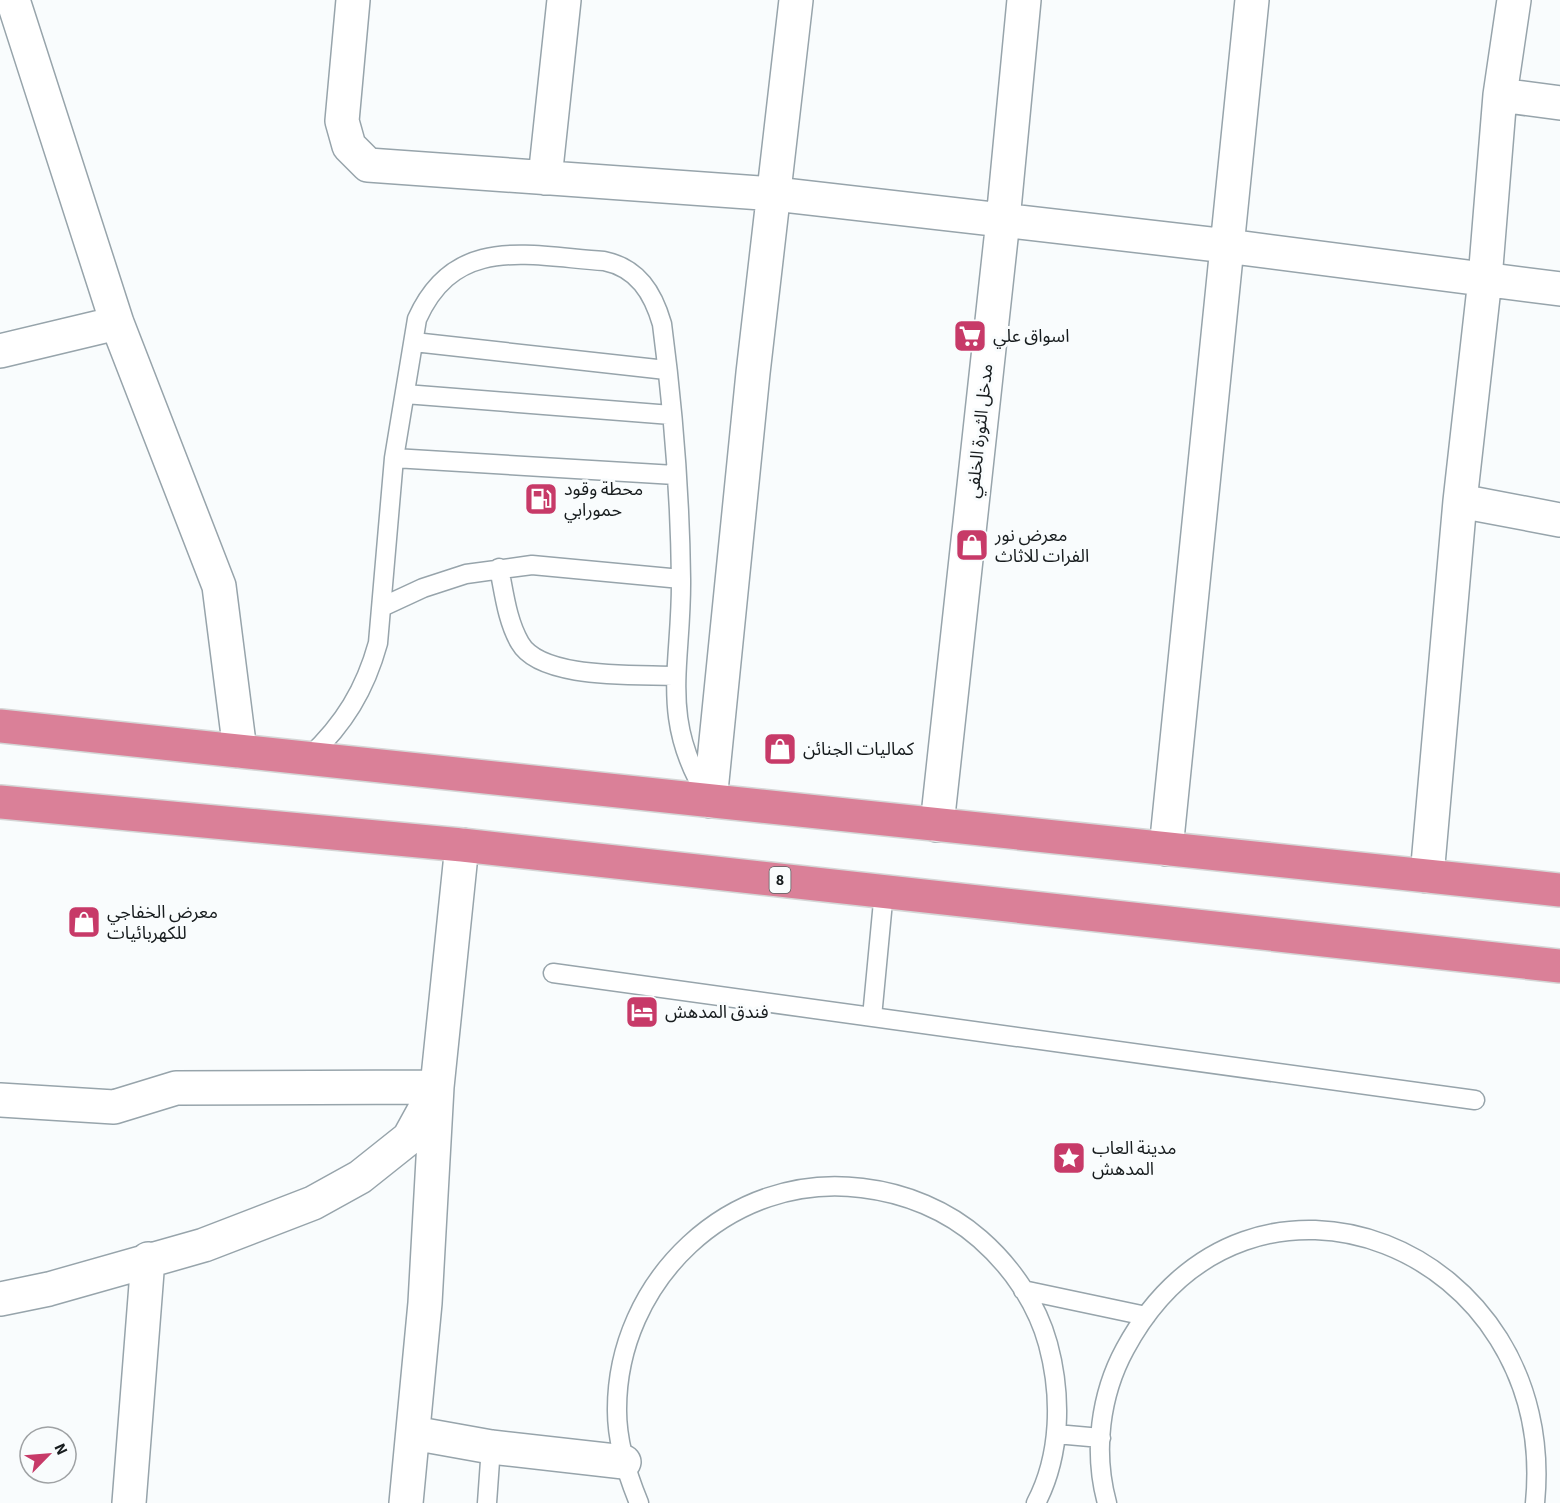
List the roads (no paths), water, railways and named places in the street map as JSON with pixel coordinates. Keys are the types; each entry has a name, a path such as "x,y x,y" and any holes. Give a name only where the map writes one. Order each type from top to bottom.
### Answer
{"highway":[{"path":"0,726 1560,890"},
{"name":"8","path":"0,802 462,845 1560,966"}],"street":[{"path":"13,0 117,323 219,586 240,752"},
{"path":"353,0 342,121 349,146 368,165 775,194 1227,246 1560,289"},
{"path":"545,178 564,0"},
{"path":"710,801 753,373 796,0"},
{"name":"مدخل الثورة الخلفي","path":"937,825 1003,220 1024,0"},
{"path":"1166,849 1252,0"},
{"path":"1427,876 1460,501 1485,279 1500,95 1514,0"},
{"path":"1500,95 1560,103"},
{"path":"0,351 117,323"},
{"path":"1460,501 1560,520"},
{"path":"406,1503 425,1303 437,1087 462,845"},
{"path":"0,1100 114,1107 176,1089 437,1087"},
{"path":"0,1299 49,1289 148,1259 204,1245 265,1224 312,1203 360,1177 409,1138 437,1087"},
{"path":"129,1503 148,1259"},
{"path":"413,1433 491,1447 624,1462"}],"lane":[{"path":"309,757 346,717 360,694 378,643 394,458 417,319 427,298 441,280 460,266 482,258 505,255 604,261 620,265 636,275 657,306 662,324 671,415 681,579 675,708 679,732 693,772 710,801"},
{"path":"414,342 666,370"},
{"path":"405,394 671,415"},
{"path":"394,458 675,475"},
{"path":"382,607 423,588 466,574 499,568 532,565 681,579"},
{"path":"499,568 514,630 520,645 531,657 560,669 676,676"},
{"path":"872,1017 884,891"},
{"path":"553,973 1475,1100"},
{"path":"639,1503 624,1462 617,1413 618,1379 624,1347 651,1287 671,1261 694,1238 721,1218 750,1203 782,1192 836,1186 880,1190 911,1199 942,1213 969,1230 994,1252 1023,1290 1046,1336 1054,1368 1058,1401 1056,1434 1050,1466 1036,1503"},
{"path":"1107,1503 1100,1457 1108,1392 1115,1371 1146,1316 1178,1282 1204,1263 1234,1247 1265,1237 1308,1231 1363,1234 1395,1243 1425,1257 1453,1275 1499,1322 1516,1350 1529,1381 1537,1413 1541,1445 1534,1503"},
{"path":"1023,1290 1146,1316"},
{"path":"1056,1434 1101,1438"},
{"path":"487,1503 491,1447"}],"place":[{"name":"اسواق علي","path":"970,336"},
{"name":"محطة وقود حمورابي","path":"541,499"},
{"name":"معرض نور الفرات للاثاث","path":"972,545"},
{"name":"كماليات الجنائن","path":"780,749"},
{"name":"معرض الخفاجي للكهربائيات","path":"84,922"},
{"name":"فندق المدهش","path":"642,1012"},
{"name":"مدينة العاب المدهش","path":"1069,1158"}]}
